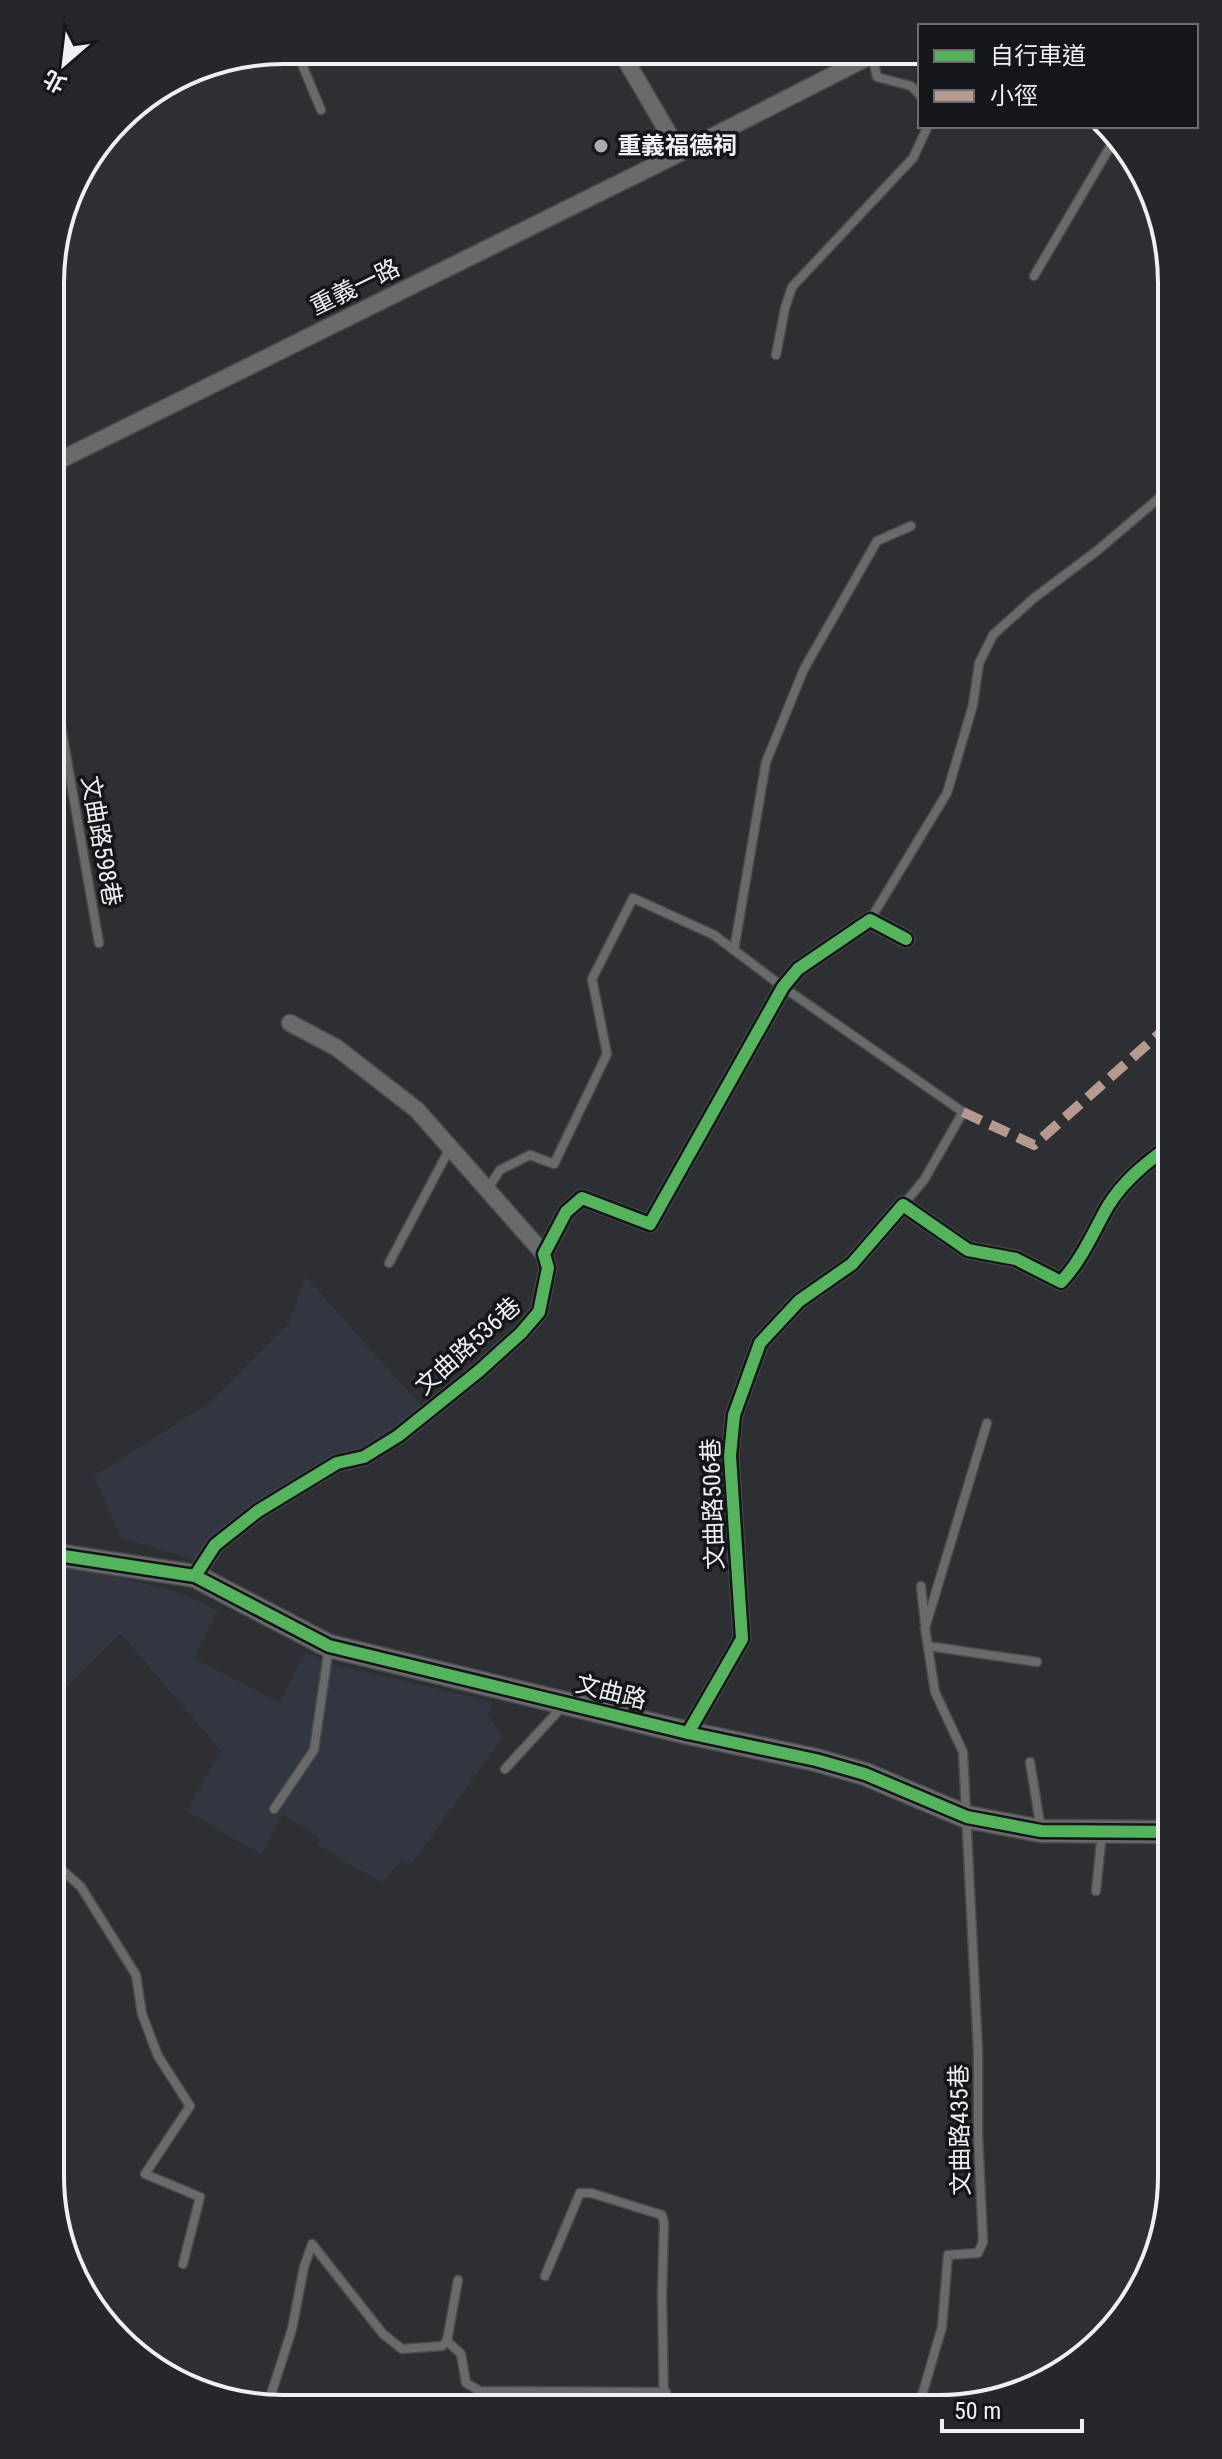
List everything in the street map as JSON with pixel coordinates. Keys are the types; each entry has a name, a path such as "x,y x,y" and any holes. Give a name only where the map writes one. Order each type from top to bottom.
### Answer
{"street":[{"path":"628,64 680,153"},
{"name":"重義一路","path":"64,458 854,64"},
{"path":"870,920 906,939"},
{"name":"文曲路536巷","path":"195,1576 215,1545 258,1511 337,1463 364,1457 398,1436 521,1333 539,1312 548,1268 544,1254 566,1212 582,1198 650,1224 783,987 798,969 870,920"},
{"path":"290,1023 337,1048 417,1110 544,1254"},
{"path":"903,1205 968,1250 1016,1259 1061,1282 1072,1271 1110,1203 1137,1170 1158,1154"},
{"name":"文曲路506巷","path":"688,1733 742,1639 730,1456 734,1415 760,1343 799,1301 852,1264 903,1205"},
{"name":"文曲路","path":"64,1556 195,1576 329,1646 688,1733 816,1760 865,1774 967,1817 1041,1831 1158,1832"}],"lane":[{"path":"302,64 321,110"},
{"path":"875,64 877,77 911,86 918,93"},
{"path":"776,355 792,287 913,158 927,128"},
{"path":"1034,276 1110,147"},
{"path":"870,920 947,793 973,705 979,663 993,635 1034,598 1098,550 1158,499"},
{"path":"734,950 766,762 798,682 877,541 911,526"},
{"name":"文曲路598巷","path":"64,743 99,943"},
{"path":"487,1190 500,1170 530,1155 554,1164 607,1054 592,979 633,898 714,935 783,987"},
{"name":"文曲路506巷","path":"783,987 963,1112 924,1180 903,1205"},
{"path":"389,1263 450,1148"},
{"path":"925,1628 987,1423"},
{"path":"921,1586 935,1692 963,1752 967,1817"},
{"path":"274,1809 314,1750 329,1646"},
{"path":"928,1646 1037,1662"},
{"path":"505,1769 565,1703"},
{"path":"1030,1762 1041,1831"},
{"name":"文曲路435巷","path":"922,2395 942,2327 948,2255 978,2253 983,2242 967,1817"},
{"path":"1096,1891 1102,1833"},
{"path":"64,1872 81,1887 136,1975 142,2014 158,2056 190,2106 145,2174 200,2197 183,2264"},
{"path":"545,2276 580,2193 591,2193 662,2215 666,2395"},
{"path":"271,2394 292,2329 304,2267 312,2244 383,2334 402,2349 442,2346 447,2341 458,2280"},
{"path":"447,2341 461,2354 466,2383 480,2391 666,2392"}],"shaded area":[{"path":"305,1276 425,1410 385,1448 344,1457 293,1480 202,1562 121,1538 94,1476 212,1401 289,1323"},
{"path":"64,1563 174,1591 218,1610 194,1658 279,1703 306,1652 326,1663 493,1702 488,1715 503,1737 410,1866 402,1860 382,1883 317,1845 319,1837 282,1815 262,1855 186,1811 221,1751 120,1633 64,1691"}],"marked path":[{"path":"963,1112 1034,1145 1158,1035"}],"cycle path":[{"path":"195,1576 215,1545 258,1511 337,1463 364,1457 398,1436 521,1333 539,1312 548,1268 544,1254 566,1212 582,1198 650,1224 783,987 798,969 870,920 906,939"},
{"path":"688,1733 742,1639 730,1456 734,1415 760,1343 799,1301 852,1264 903,1205 968,1250 1016,1259 1061,1282 1121,1188 1158,1155"},
{"path":"64,1556 195,1576 329,1646 688,1733 816,1760 865,1774 967,1817 1041,1831 1158,1832"}],"place":[{"name":"重義福德祠","path":"601,146"}]}
